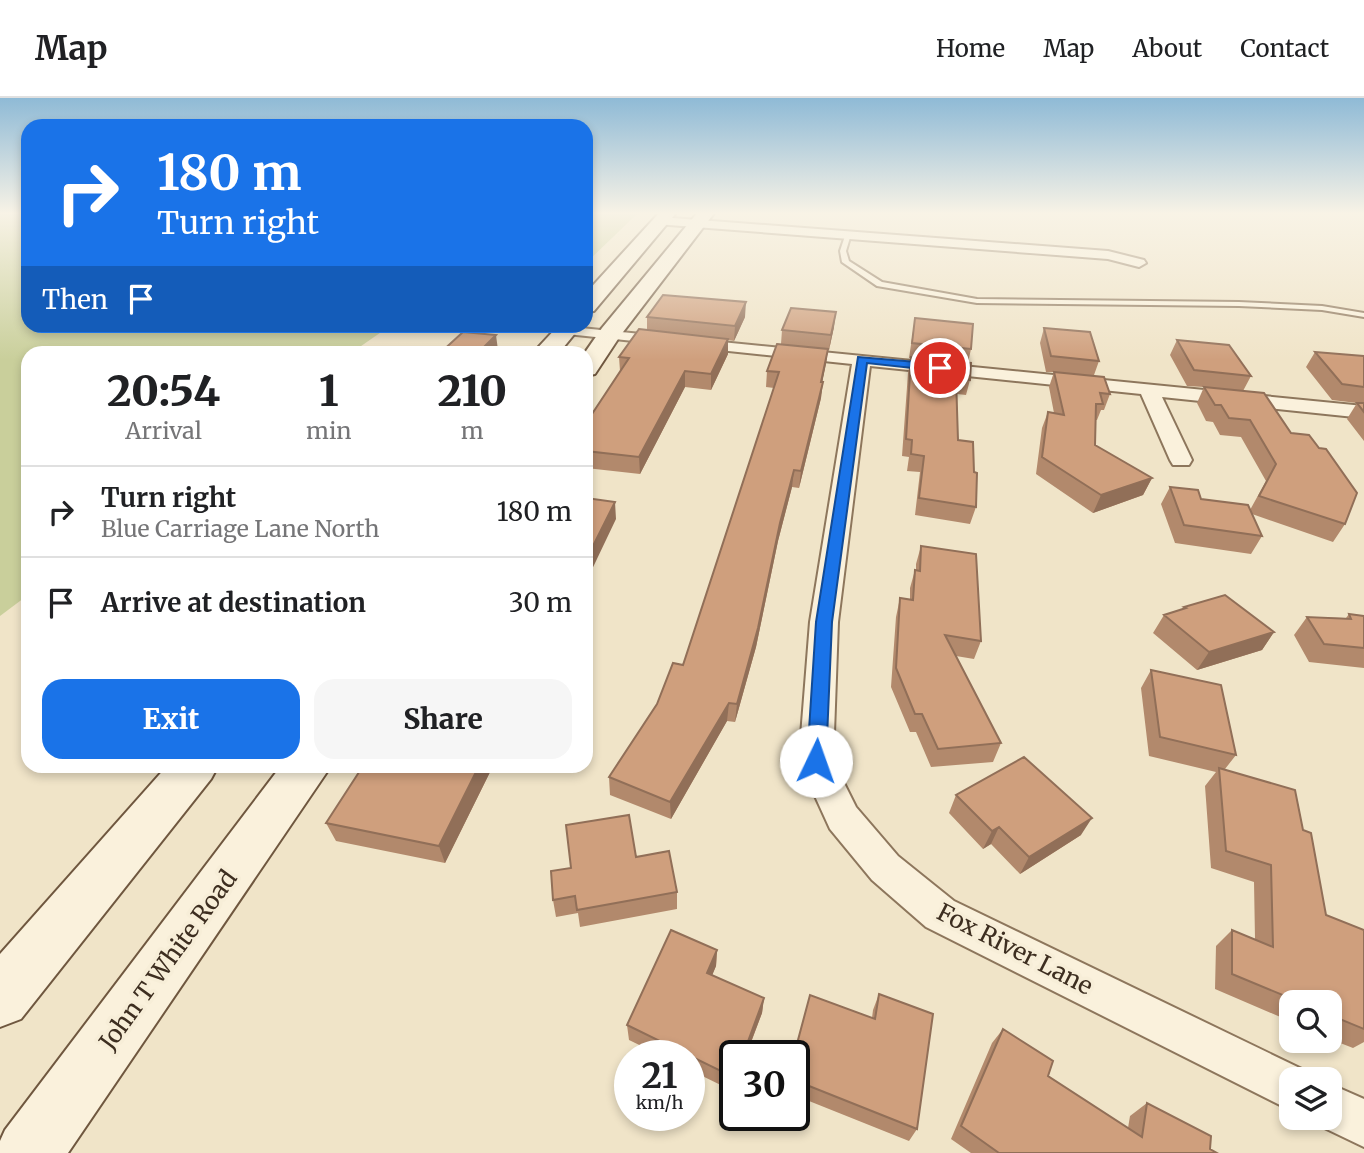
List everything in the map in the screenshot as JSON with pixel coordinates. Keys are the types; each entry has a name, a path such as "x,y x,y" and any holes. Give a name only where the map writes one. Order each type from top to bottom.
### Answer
{"main road":[{"path":"593,298 625,261"},
{"path":"593,358 667,261"},
{"path":"0,998 189,773"},
{"name":"John T White Road","path":"29,1153 303,773"}],"street":[{"path":"1131,261 1139,263"},
{"path":"593,331 1364,412"},
{"name":"Fox River Lane","path":"862,360 824,622 816,761 844,818 885,868 940,915 1279,1082"},
{"path":"1148,388 1181,460"},
{"path":"1342,1113 1364,1124"}],"lane":[{"path":"846,261 880,284 977,301 1239,304 1321,308 1364,315"}],"green space":[{"path":"0,261 21,261 21,333 380,333 361,346 21,346 21,600 0,616"}],"building":[{"path":"663,295 746,302 735,326 647,317"},
{"path":"791,308 836,312 831,335 782,330"},
{"path":"915,318 973,324 971,349 912,343"},
{"path":"1044,328 1090,332 1099,361 1051,356"},
{"path":"639,329 728,339 711,374 685,371 639,457 593,452 593,412 629,358 619,357"},
{"path":"462,333 496,335 485,346 448,346"},
{"path":"1177,340 1229,345 1251,376 1194,370"},
{"path":"777,344 828,349 823,382 801,471 794,470 758,628 737,704 729,703 670,802 609,777 657,704 673,663 683,665 779,372 767,371"},
{"path":"1315,352 1364,356 1364,387 1342,384"},
{"path":"911,357 971,363 970,380 956,378 958,440 973,442 974,472 977,473 976,507 919,498 924,456 911,454 912,440 906,439"},
{"path":"1054,372 1104,377 1110,394 1100,393 1103,404 1096,404 1095,445 1152,478 1101,495 1042,457 1048,412 1064,415"},
{"path":"1204,387 1264,393 1291,433 1309,435 1319,448 1326,449 1357,493 1345,524 1259,496 1276,464 1250,420 1229,418 1221,405 1215,405"},
{"path":"1357,403 1364,403 1364,412"},
{"path":"1170,487 1198,490 1201,499 1248,505 1262,536 1184,525"},
{"path":"593,499 615,502 593,546"},
{"path":"921,546 976,554 981,641 945,635 1001,743 938,749 922,714 915,714 896,668 900,598 913,600 915,570 920,571"},
{"path":"1225,595 1274,632 1209,652 1164,615 1186,608 1184,607"},
{"path":"1349,614 1364,616 1364,648 1324,644 1307,617 1351,619"},
{"path":"1151,670 1221,685 1236,755 1160,737"},
{"path":"1024,757 1092,818 1029,857 999,827 992,831 956,795"},
{"path":"1219,768 1295,790 1303,830 1311,833 1326,915 1364,930 1364,1029 1342,1020 1342,990 1279,990 1279,993 1232,974 1232,930 1273,947 1271,865 1226,851"},
{"path":"358,773 476,773 439,846 326,823"},
{"path":"629,815 636,857 669,851 677,892 577,910 575,896 553,900 551,871 571,868 566,825"},
{"path":"671,930 717,950 707,973 764,998 749,1040 719,1040 719,1070 705,1063 705,1040 658,1040 627,1025"},
{"path":"879,994 933,1014 917,1129 810,1086 810,1040 798,1040 810,995 875,1019"},
{"path":"1003,1029 1053,1061 1048,1076 1142,1137 1147,1103 1211,1136 1210,1149 1217,1153 999,1153 961,1126"}],"route":[{"path":"816,761 824,622 862,360 940,368"}]}
